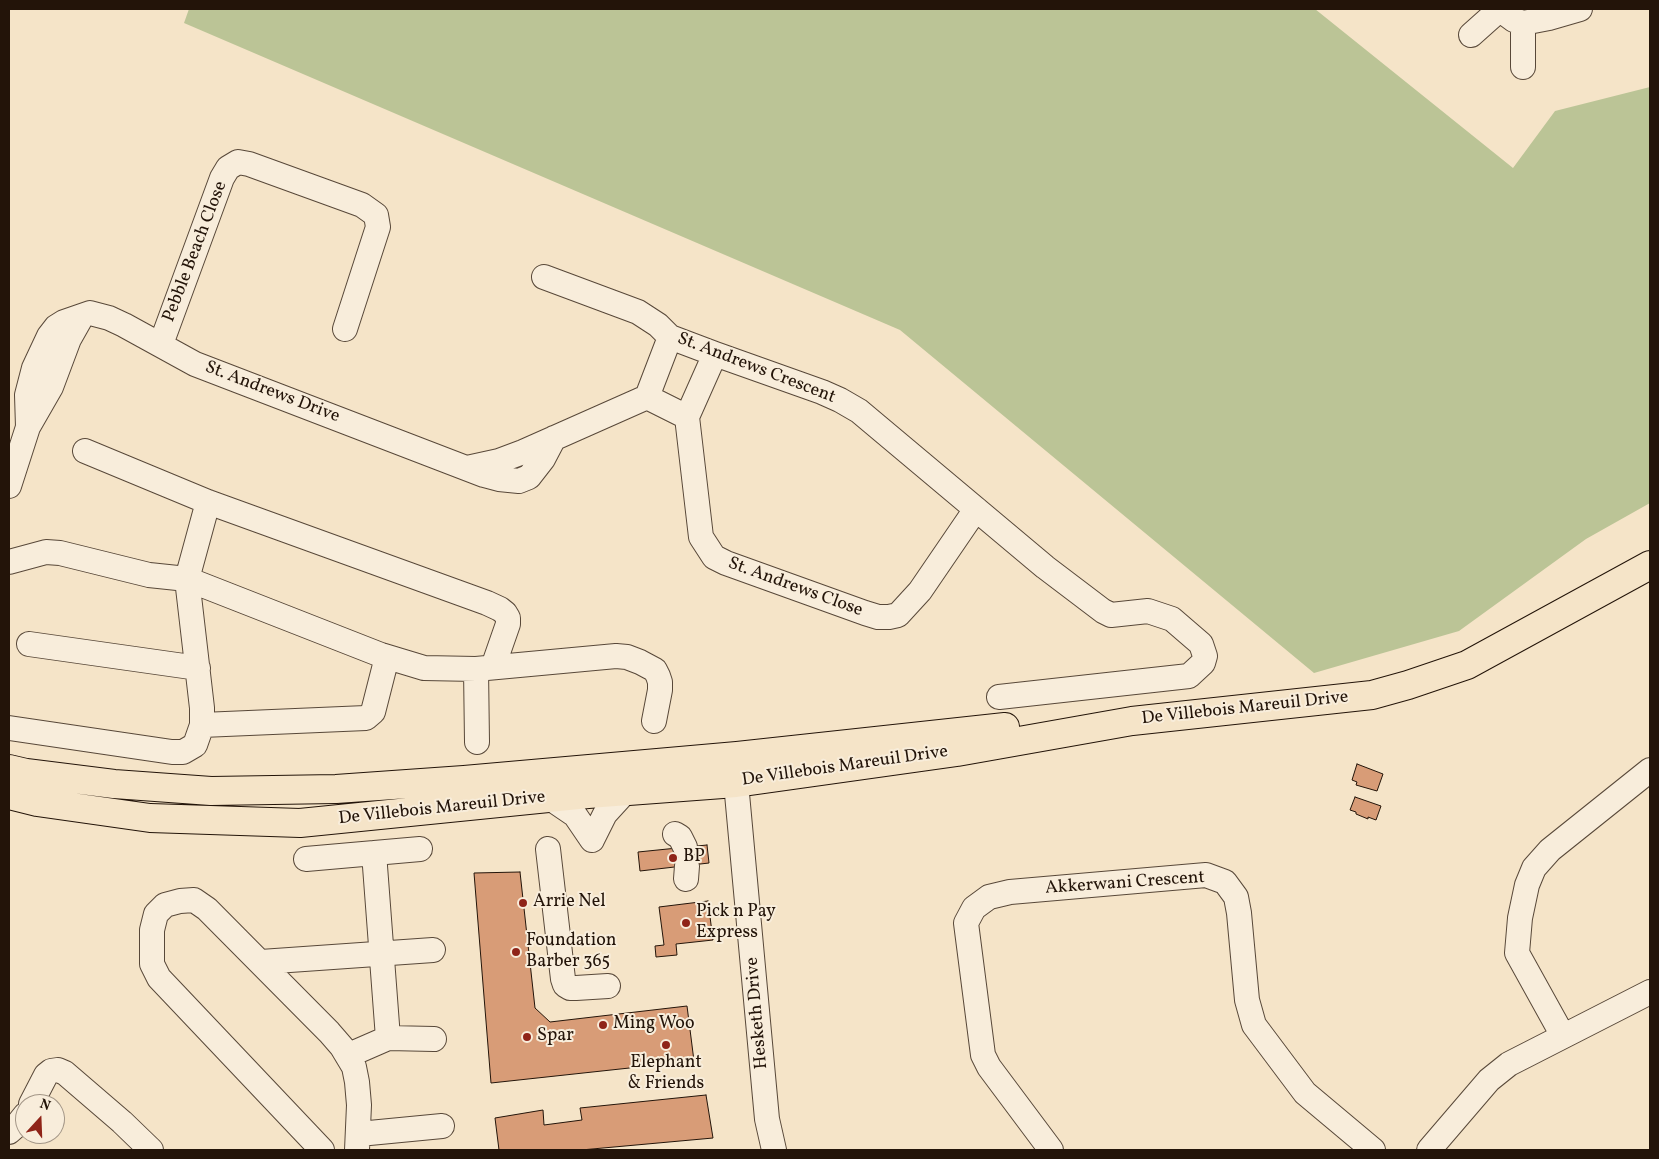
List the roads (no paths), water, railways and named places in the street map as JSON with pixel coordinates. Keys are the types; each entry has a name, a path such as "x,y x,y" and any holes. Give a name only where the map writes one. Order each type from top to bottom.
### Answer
{"main road":[{"name":"De Villebois Mareuil Drive","path":"9,769 104,783 211,791 336,789 464,780 737,756 945,732 1354,690 1406,678 1472,652 1523,627 1650,556"},
{"name":"De Villebois Mareuil Drive","path":"9,795 36,802 150,818 300,823 626,791 736,783 956,752 1132,721 1372,695 1467,665 1650,565"}],"street":[{"path":"1471,35 1499,10 1514,20 1523,23 1580,9"},
{"path":"1523,23 1523,67"},
{"name":"Pebble Beach Close","path":"161,344 222,178 228,168 238,162 250,164 362,206 376,215 378,227 345,329"},
{"name":"St. Andrews Crescent","path":"544,277 638,312 658,325 670,337 822,392 853,408 1045,566 1103,611 1111,615 1148,611 1172,619 1201,644 1205,656 1203,663 1189,676 999,697"},
{"name":"St. Andrews Drive","path":"9,486 28,427 27,395 34,368 49,336 56,327 64,322 90,314 110,318 195,364 467,468 499,461 647,397"},
{"path":"670,337 647,397 687,417"},
{"name":"St. Andrews Close","path":"714,354 687,417 701,536 714,557 864,613 878,617 889,617 898,615 920,591 976,509"},
{"path":"85,451 208,502 500,609 508,618 508,624 485,668 477,742"},
{"path":"9,728 172,752 183,752 196,745 202,725 198,668 187,579 208,502"},
{"path":"9,562 46,552 60,553 149,576 187,579 416,667 433,669 485,668 616,656 627,657 655,670 658,676 660,690 654,721"},
{"path":"28,644 198,668"},
{"path":"202,725 366,718 373,712 387,657"},
{"name":"Hesketh Drive","path":"737,756 736,783 768,1119 774,1150"},
{"path":"1563,1036 1517,953 1520,918 1527,884 1534,868 1550,850 1650,770"},
{"path":"550,798 575,815 592,840 605,814 626,791"},
{"path":"548,849 563,979 570,988 608,986"},
{"path":"306,859 420,850"},
{"path":"374,853 388,1038"},
{"name":"Akkerwani Crescent","path":"1050,1150 982,1056 966,923 974,908 989,897 1010,892 1206,875 1226,882 1236,897 1240,913 1247,1000 1254,1026 1305,1093 1373,1150"},
{"path":"322,1150 159,978 152,964 150,953 152,930 156,914 165,905 194,900 207,909 330,1032 348,1055 354,1067 357,1082 358,1142 442,1126"},
{"path":"261,962 381,952 433,950"},
{"path":"1429,1150 1489,1080 1509,1064 1650,992"},
{"path":"348,1055 388,1038 434,1039"},
{"path":"36,1094 46,1075 51,1071 58,1070 65,1073 93,1096 142,1147"}],"place":[{"name":"BP","path":"673,858"},
{"name":"Arrie Nel","path":"523,903"},
{"name":"Pick n Pay Express","path":"686,923"},
{"name":"Foundation Barber 365","path":"516,952"},
{"name":"Ming Woo","path":"603,1025"},
{"name":"Spar","path":"527,1037"},
{"name":"Elephant & Friends","path":"666,1045"}]}
